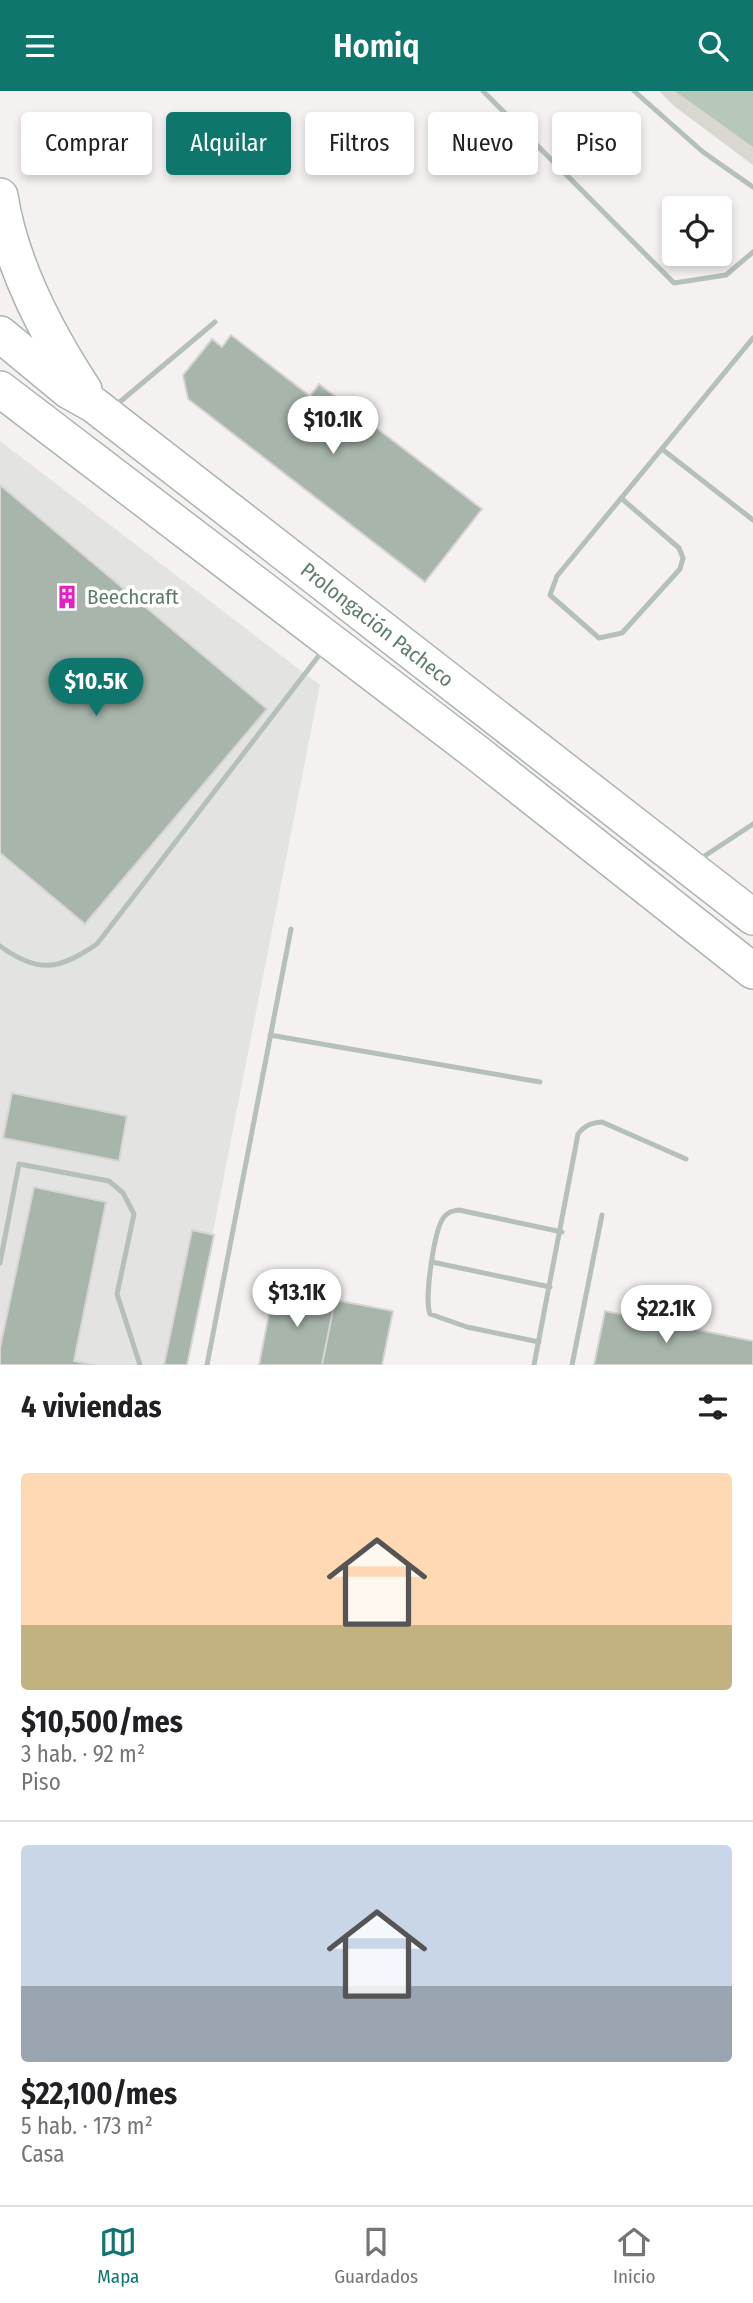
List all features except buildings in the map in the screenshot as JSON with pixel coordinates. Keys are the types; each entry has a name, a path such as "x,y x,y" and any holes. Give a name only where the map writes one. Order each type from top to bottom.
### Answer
{"main road":[{"path":"0,196 5,226 37,307 59,352 99,410"},
{"name":"Prolongación Pacheco","path":"0,334 69,391 99,410 690,865 735,919 753,971"},
{"name":"Prolongación Pacheco","path":"0,389 477,753 735,919"}],"lane":[{"path":"483,91 674,283 726,275 753,252"},
{"path":"634,91 702,152 753,187"},
{"path":"99,410 215,322"},
{"path":"621,498 679,548 683,558 680,569 622,633 599,638 550,595 551,586 621,498 753,338"},
{"path":"662,449 753,520"},
{"path":"0,946 22,962 51,966 75,959 97,944 330,642"},
{"path":"690,865 753,824"},
{"path":"207,1365 291,929"},
{"path":"270,1035 540,1082"},
{"path":"534,1365 562,1232 578,1134 592,1123 602,1122 686,1159"},
{"path":"0,1263 19,1164 109,1181 123,1193 134,1214 117,1294 140,1365"},
{"path":"539,1342 467,1327 430,1314 425,1303 432,1262 441,1220 451,1211 458,1210 562,1232"},
{"path":"572,1365 602,1215"},
{"path":"432,1262 550,1287"}],"shaded area":[{"path":"659,91 753,91 753,165 674,106"},
{"path":"675,91 753,91 753,147"},
{"path":"0,441 320,685 187,1365 0,1365"}],"place":[{"name":"Beechcraft","path":"67,597"}]}
